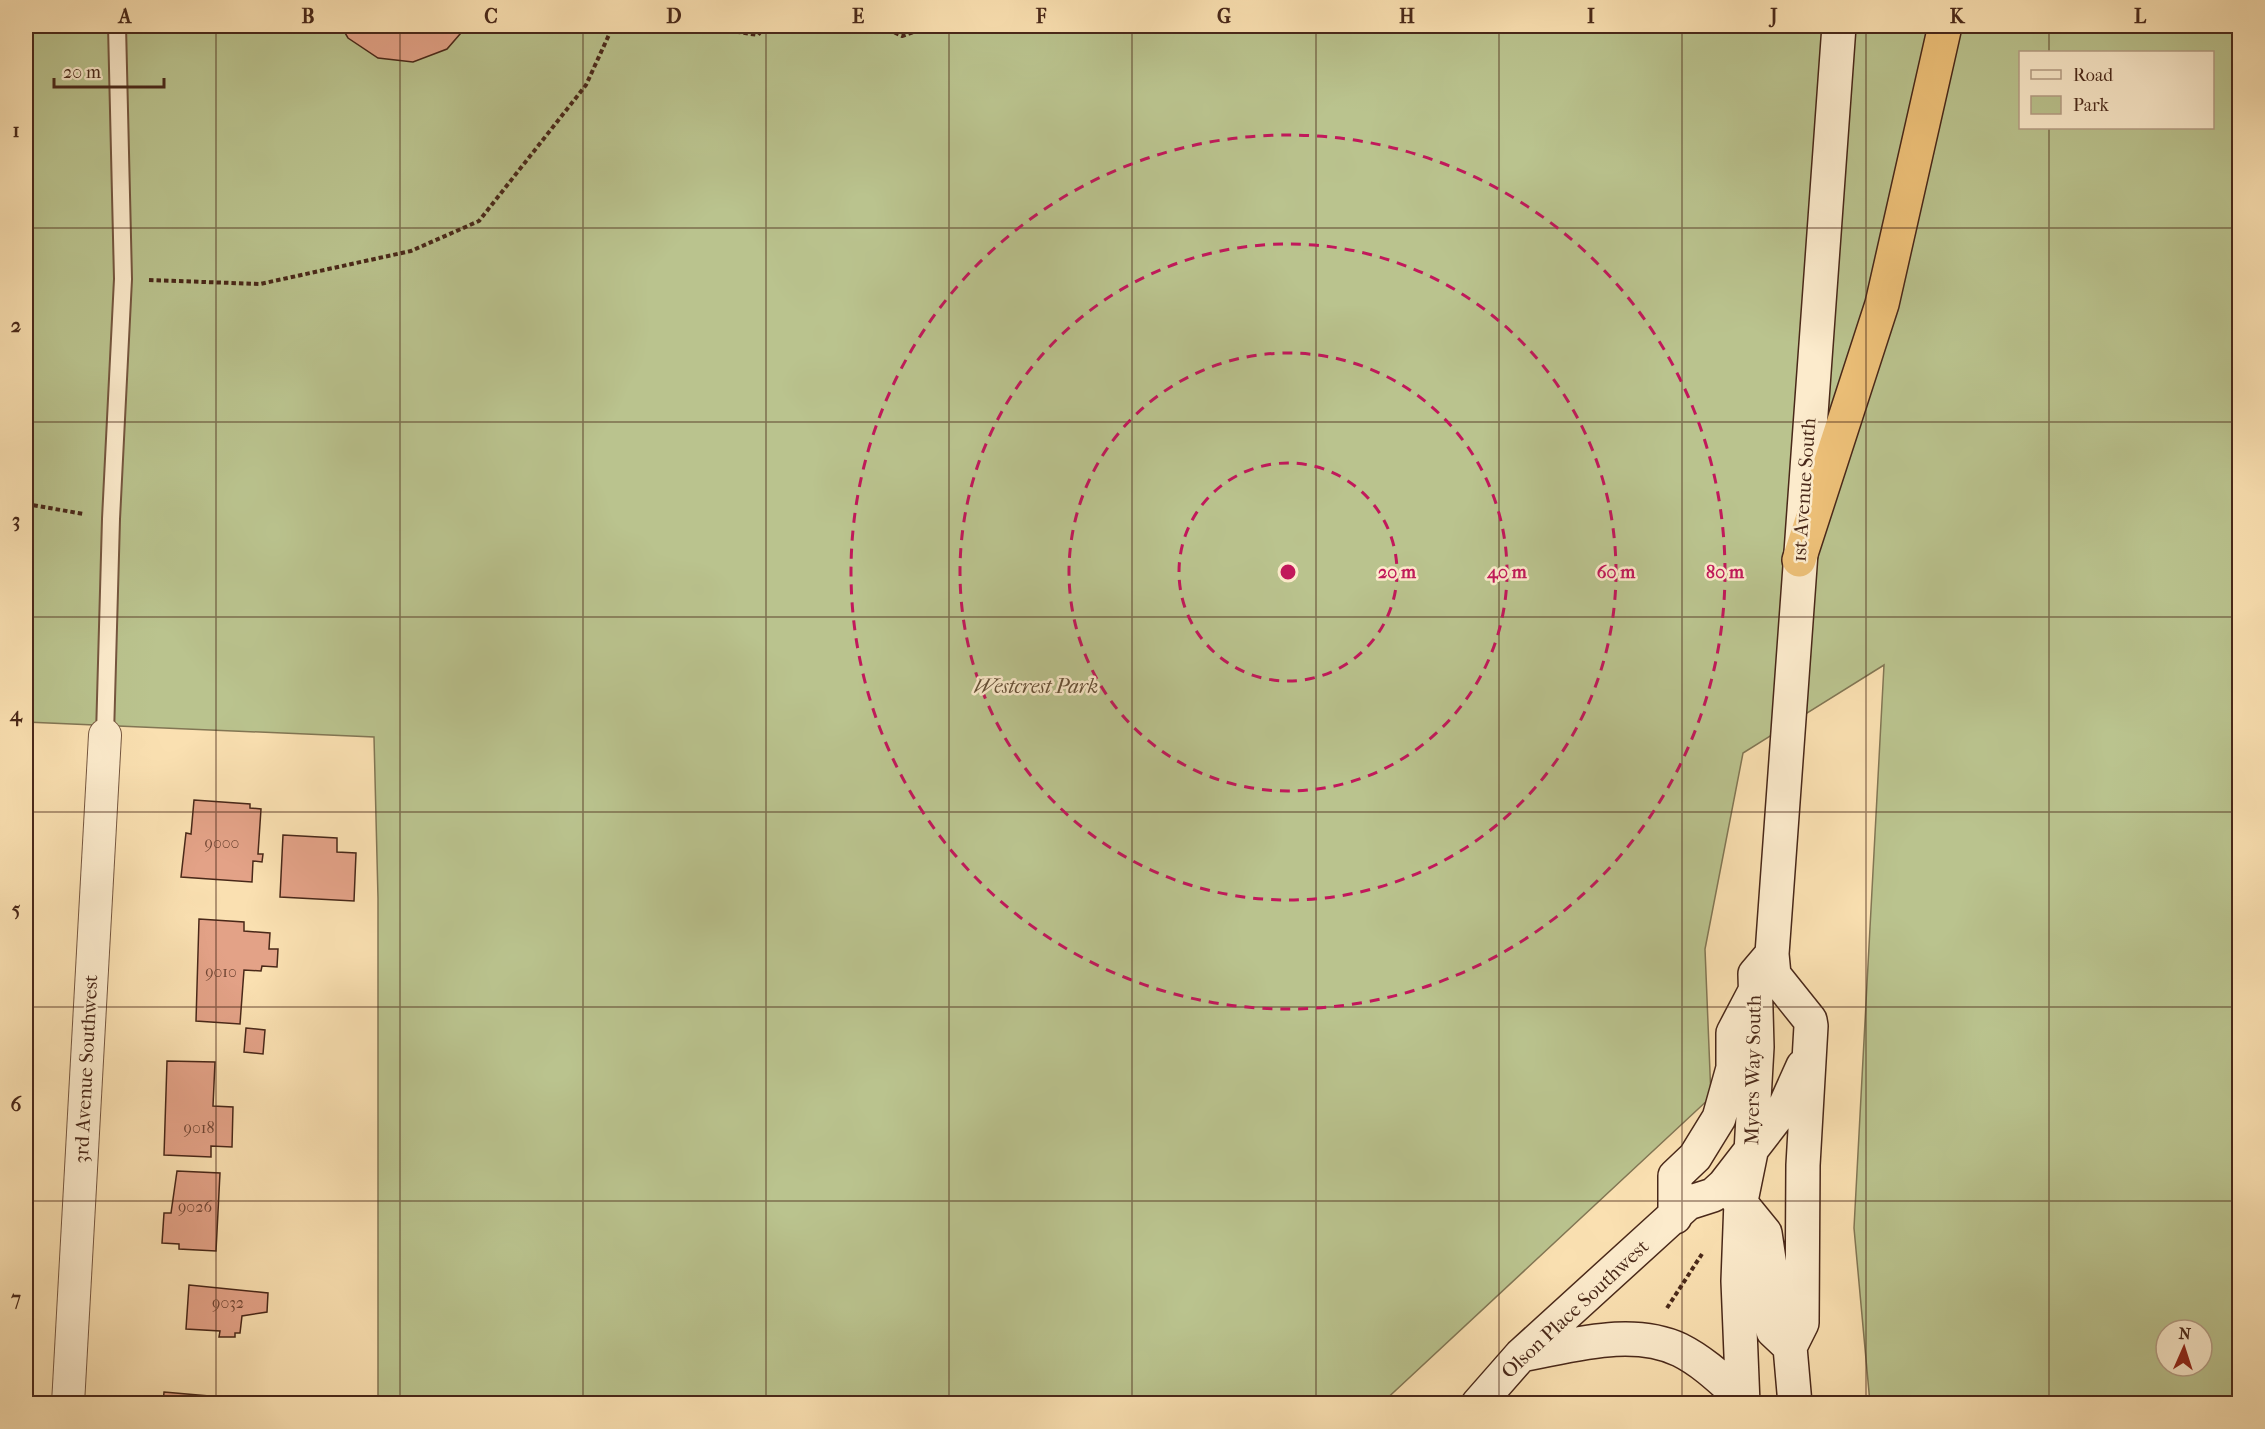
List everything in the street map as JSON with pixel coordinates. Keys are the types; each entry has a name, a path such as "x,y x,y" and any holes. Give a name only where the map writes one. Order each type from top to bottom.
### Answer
{"highway":[{"path":"1799,560 1882,304 1945,26"}],"main road":[{"name":"1st Avenue South","path":"1772,954 1839,26"},
{"name":"Myers Way South","path":"1743,1401 1732,1193 1751,1152 1757,1047 1755,974 1772,954"},
{"name":"Myers Way South","path":"1772,954 1774,975 1810,1020 1811,1026"},
{"path":"1675,1217 1675,1176 1695,1157 1719,1118 1733,1068 1733,1033 1754,993"},
{"path":"1751,1152 1785,1106 1803,1066 1811,1026"},
{"path":"1795,1404 1790,1347 1802,1323 1803,1165 1811,1026"},
{"path":"1732,1193 1765,1233 1770,1266 1773,1331 1790,1347"},
{"name":"Olson Place Southwest","path":"1478,1404 1521,1355 1688,1203 1713,1195 1732,1193"},
{"path":"1521,1355 1617,1339 1649,1340 1680,1350 1712,1370 1743,1401"}],"street":[{"name":"3rd Avenue Southwest","path":"68,1404 105,735"}],"lane":[{"path":"105,735 111,519 123,279 117,26"}],"path":[{"path":"123,279 260,284 411,251 479,221 585,85 613,26"},
{"path":"699,26 758,35 765,26"},
{"path":"807,26 813,28 817,26"},
{"path":"880,26 902,36 932,26"},
{"path":"26,504 111,519"},
{"path":"1664,1312 1706,1248"}],"green space":[{"name":"Westcrest Park","path":"26,26 2239,26 2239,1403 1870,1403 1854,1228 1884,665 1743,753 1705,949 1711,1097 1381,1404 378,1403 378,898 374,737 26,722"}],"building":[{"path":"341,26 467,26 447,49 413,62 378,58 348,38"},
{"path":"194,800 250,804 250,808 261,809 258,854 263,854 262,862 253,861 252,882 181,877 186,833 191,834"},
{"path":"283,835 337,838 337,852 356,853 354,901 280,897"},
{"path":"199,919 244,922 244,931 270,933 269,949 278,949 277,967 262,966 261,971 244,970 240,1024 196,1021"},
{"path":"246,1028 265,1030 263,1054 244,1052"},
{"path":"167,1061 215,1062 213,1106 233,1107 232,1147 211,1146 211,1157 164,1155"},
{"path":"177,1171 220,1173 216,1251 179,1249 179,1244 162,1243 164,1213 171,1213"},
{"path":"189,1285 268,1293 267,1312 242,1316 240,1333 235,1333 235,1337 219,1337 220,1331 186,1329"},
{"path":"164,1392 209,1396 208,1404 163,1404"}]}
